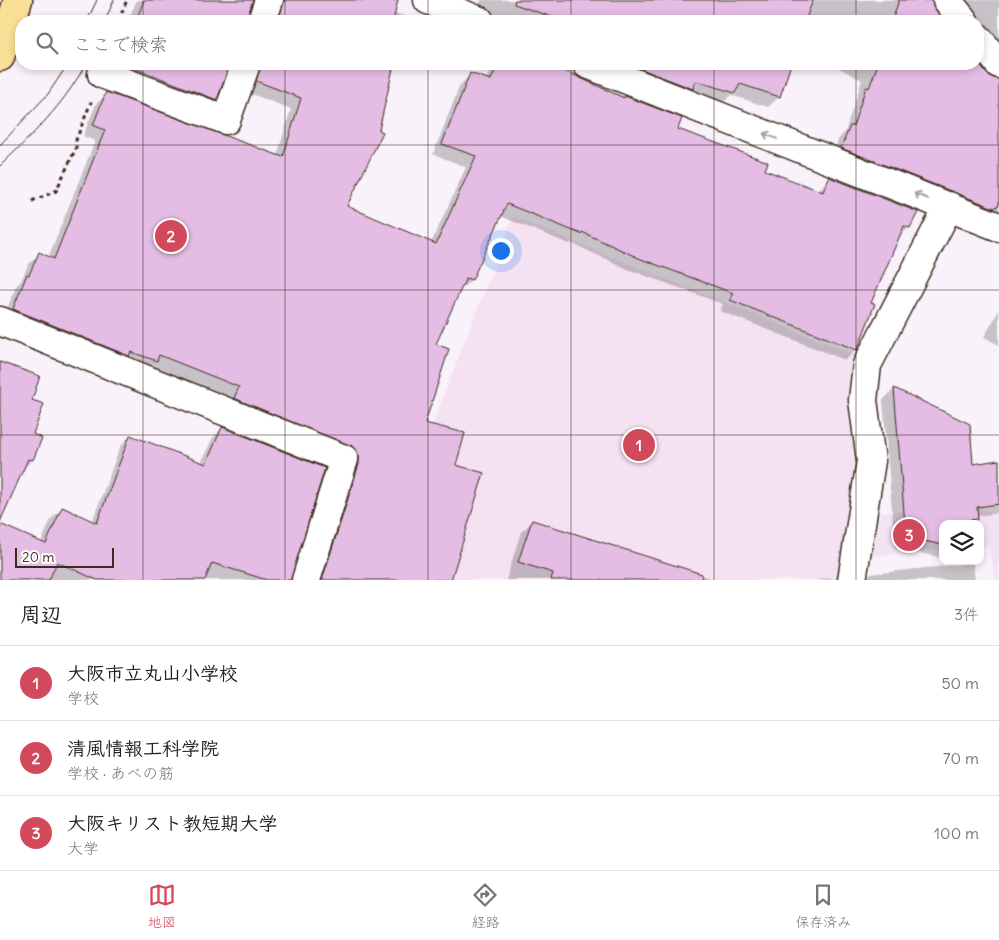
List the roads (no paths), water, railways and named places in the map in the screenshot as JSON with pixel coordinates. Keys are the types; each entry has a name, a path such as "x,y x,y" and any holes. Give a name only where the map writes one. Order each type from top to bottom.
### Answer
{"main road":[{"path":"0,57 18,0"}],"street":[{"path":"264,15 269,0"},
{"path":"428,0 469,12"},
{"path":"947,0 959,15"},
{"path":"984,45 999,64"},
{"path":"102,74 226,120 244,70"},
{"path":"603,70 999,227"},
{"path":"852,580 871,461 862,400 868,365 949,206"},
{"path":"0,321 344,459 306,580"}],"tram line":[{"path":"90,15 97,0"},
{"path":"108,15 114,0"},
{"path":"0,145 48,94 64,70"},
{"path":"0,166 57,106 83,70"}],"place":[{"name":"清風情報工科学院","path":"171,236"},
{"name":"大阪市立丸山小学校","path":"639,445"},
{"name":"大阪キリスト教短期大学","path":"909,535"}]}
